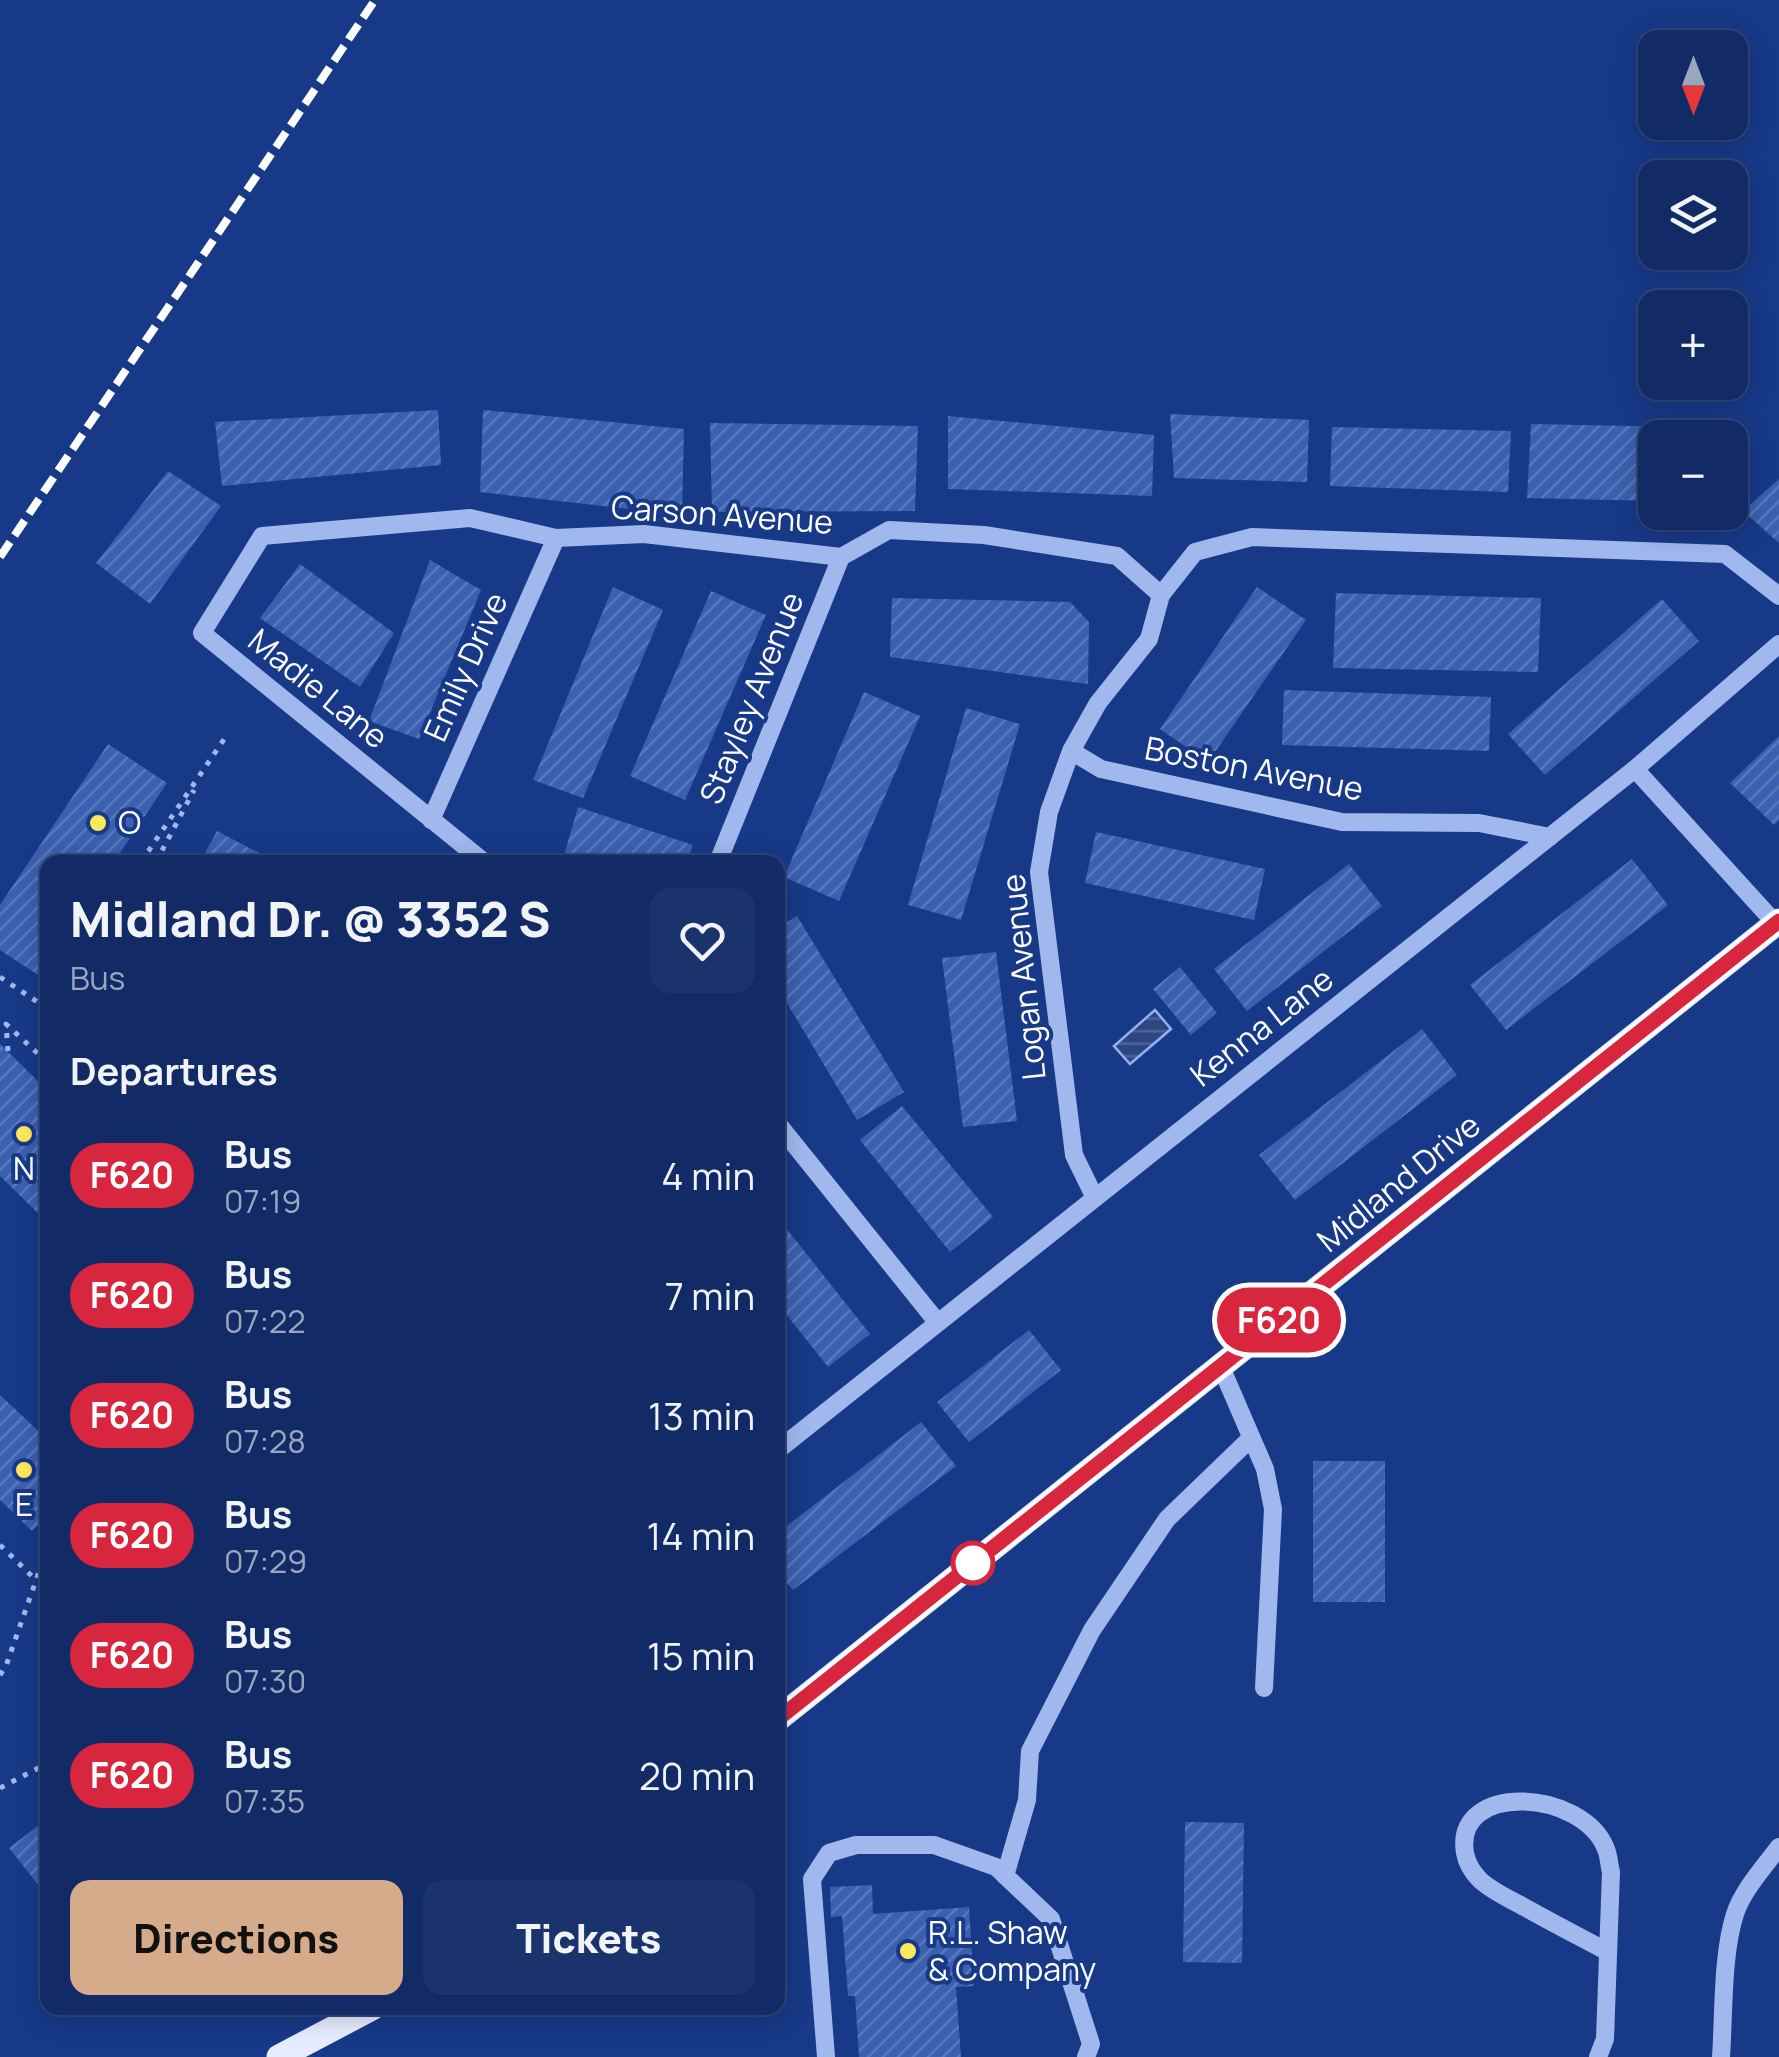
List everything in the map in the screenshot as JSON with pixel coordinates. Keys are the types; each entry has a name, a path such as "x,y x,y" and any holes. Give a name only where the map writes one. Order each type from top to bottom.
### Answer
{"main road":[{"name":"Midland Drive","path":"785,1713 1777,922"},
{"path":"279,2057 359,2015"}],"street":[{"name":"Carson Avenue","path":"262,536 470,518 556,538 644,534 841,557 888,530 984,535 1118,556 1161,595"},
{"name":"Madie Lane","path":"262,536 202,633 475,855"},
{"path":"1161,595 1194,552 1252,537 1724,554 1779,596"},
{"name":"Emily Drive","path":"431,820 556,538"},
{"name":"Stayley Avenue","path":"721,855 841,557"},
{"name":"Logan Avenue","path":"1095,1198 1074,1155 1039,872 1049,812 1071,751 1098,703 1149,639 1161,595"},
{"name":"Kenna Lane","path":"785,1444 1635,769 1779,644"},
{"name":"Boston Avenue","path":"1071,751 1102,770 1342,822 1478,823 1550,837"},
{"path":"1635,769 1777,922"},
{"path":"785,1133 938,1323"},
{"path":"1220,1367 1265,1468 1273,1508 1264,1688"},
{"path":"1005,1876 1027,1800 1030,1750 1092,1630 1167,1519 1251,1438"},
{"path":"1598,2057 1605,2039 1611,1872 1606,1849 1581,1818 1553,1804 1530,1800 1500,1804 1480,1813 1466,1828 1464,1844 1466,1862 1478,1878 1498,1893 1608,1952"},
{"path":"826,2057 812,1879 829,1853 856,1844 934,1844 996,1867 1051,1919 1091,2044 1086,2057"},
{"path":"1721,2057 1728,1945 1736,1911 1779,1847"}],"path":[{"path":"146,855 228,734"},
{"path":"160,855 206,766"},
{"path":"0,977 40,1001"},
{"path":"8,1052 6,1024 40,1054"},
{"path":"0,1545 36,1580"},
{"path":"0,1674 40,1569"},
{"path":"0,1788 40,1767"}],"water":[{"path":"1155,1010 1171,1029 1130,1064 1114,1046"}],"building":[{"path":"438,410 441,465 222,486 215,422"},
{"path":"483,410 684,429 682,515 480,492"},
{"path":"1170,414 1309,420 1307,482 1174,478"},
{"path":"948,416 1154,435 1152,496 948,489"},
{"path":"710,423 918,426 915,511 712,512"},
{"path":"1531,424 1638,426 1638,501 1527,498"},
{"path":"1332,427 1511,431 1508,492 1330,486"},
{"path":"168,471 221,506 150,604 96,563"},
{"path":"1779,479 1779,543 1748,515 1748,507"},
{"path":"430,560 481,590 419,739 369,721"},
{"path":"300,564 394,633 360,687 260,618"},
{"path":"613,587 663,610 583,798 533,780"},
{"path":"1257,587 1306,620 1208,762 1160,729"},
{"path":"711,591 766,615 685,800 630,776"},
{"path":"1336,593 1541,598 1538,672 1333,668"},
{"path":"892,598 1070,602 1089,622 1088,684 890,657"},
{"path":"1662,599 1699,641 1545,775 1508,734"},
{"path":"1284,690 1491,697 1489,751 1282,745"},
{"path":"864,692 920,716 839,901 785,875"},
{"path":"966,708 1020,724 961,920 908,905"},
{"path":"1779,736 1779,820 1774,825 1730,783"},
{"name":"O","path":"108,744 167,783 119,855 40,855 38,975 0,950 0,905"},
{"path":"578,807 693,845 689,855 564,855"},
{"path":"217,831 263,855 204,855"},
{"path":"1096,832 1265,869 1254,920 1085,883"},
{"path":"1632,859 1668,905 1506,1030 1470,985"},
{"path":"1349,864 1382,906 1247,1011 1214,969"},
{"path":"797,916 904,1092 857,1120 785,1000 785,924"},
{"path":"996,952 1017,1121 963,1127 942,958"},
{"path":"1180,967 1217,1013 1191,1035 1153,989"},
{"path":"1422,1029 1457,1075 1295,1200 1259,1155"},
{"name":"N","path":"0,1044 40,1083 40,1215 0,1176"},
{"path":"902,1106 993,1217 950,1252 860,1140"},
{"path":"785,1227 870,1334 828,1367 785,1313"},
{"path":"1029,1330 1061,1370 969,1442 937,1402"},
{"name":"E","path":"0,1395 40,1432 40,1523 32,1531 0,1500"},
{"path":"921,1422 956,1466 793,1590 785,1581 785,1528"},
{"path":"1313,1461 1385,1461 1385,1602 1313,1602"},
{"path":"1185,1822 1244,1823 1242,1963 1183,1962"},
{"path":"40,1824 40,1887 9,1848"},
{"name":"R.L. Shaw & Company","path":"872,1885 873,1914 969,1907 974,1986 956,1987 961,2057 859,2057 855,1996 848,1996 842,1916 831,1917 830,1887"}],"railway":[{"path":"0,557 375,0"}],"bus line":[{"name":"F620","path":"785,1713 1779,921"}],"place":[{"name":"O","path":"98,823"},
{"name":"N","path":"24,1134"},
{"name":"E","path":"24,1470"},
{"name":"R.L. Shaw & Company","path":"908,1951"}]}
